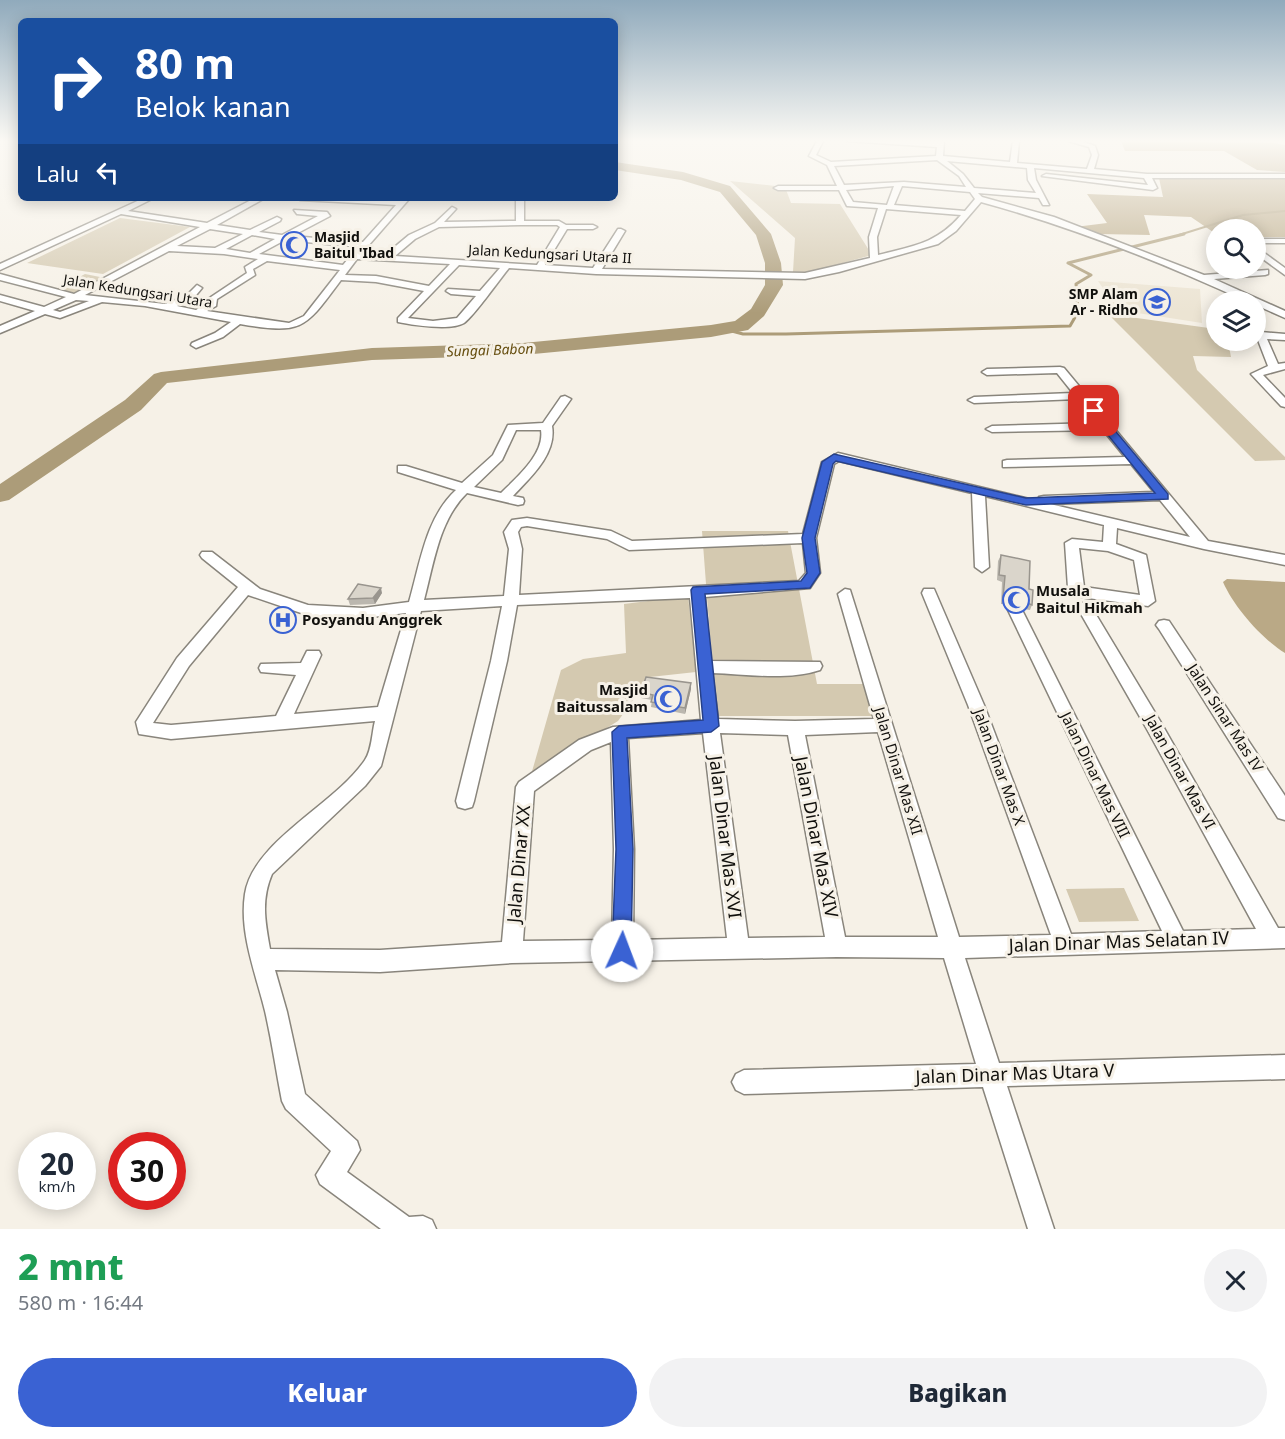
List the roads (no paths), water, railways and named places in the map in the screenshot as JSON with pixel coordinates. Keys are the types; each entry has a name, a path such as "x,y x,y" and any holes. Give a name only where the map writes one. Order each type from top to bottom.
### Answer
{"street":[{"path":"847,198 850,204 967,213"},
{"path":"874,260 873,237 891,198"},
{"name":"Jalan Kedungsari Utara II","path":"355,256 596,271 793,276 822,273 935,242 967,213 976,198"},
{"path":"985,198 1051,219 1123,246 1203,278 1285,315"},
{"path":"1043,198 1051,211 1051,219"},
{"path":"0,267 144,201"},
{"path":"0,330 75,297 256,201"},
{"path":"316,212 333,201"},
{"path":"339,277 405,201"},
{"path":"520,201 520,223"},
{"path":"387,258 407,241 438,225 452,209"},
{"path":"120,212 285,238 365,245"},
{"path":"250,256 327,214 297,212"},
{"path":"214,252 277,219"},
{"path":"438,225 558,223 564,227 593,227"},
{"path":"539,268 564,227"},
{"path":"596,271 621,231"},
{"path":"1266,241 1284,241"},
{"path":"167,248 346,268"},
{"path":"1266,258 1285,272"},
{"path":"197,313 213,304 210,301 214,297 252,273 248,269 264,259"},
{"path":"456,263 401,320 433,324 460,321 506,266"},
{"name":"Jalan Kedungsari Utara","path":"0,277 75,297 98,301 145,303 285,327 307,318 339,277"},
{"path":"339,277 375,279 431,290"},
{"path":"166,307 189,298 197,288"},
{"path":"451,291 484,294"},
{"path":"0,298 64,314 98,301"},
{"path":"196,345 219,335 239,320"},
{"path":"1285,337 1261,335 1279,367 1256,374 1285,404"},
{"path":"987,372 1060,370 1204,545"},
{"path":"974,400 1081,396"},
{"path":"503,498 539,457 547,436 546,426 565,399"},
{"path":"403,1229 330,1175 348,1150 294,1101 276,1012 261,959 254,909 255,891 264,868 369,771 375,761 385,713 415,604 438,525 450,502 498,457 512,427 546,426"},
{"path":"992,429 1106,426"},
{"path":"207,555 246,587 274,600 325,612 363,613 415,604 509,602 805,585 813,573 808,538 828,462 834,458 1026,501 1204,545 1285,560"},
{"path":"1007,464 1134,460"},
{"path":"402,469 464,488 518,501"},
{"path":"978,490 982,567"},
{"path":"1026,501 1164,496"},
{"path":"465,801 500,659 517,553 511,532 517,523 522,521 611,535 629,546 808,538"},
{"path":"1109,547 1111,522"},
{"path":"1072,543 1109,547 1141,558 1148,602 1077,590 1072,543"},
{"path":"246,587 189,654 144,722 145,729 171,732 385,713"},
{"name":"Jalan Dinar Mas XVI","path":"698,590 703,667 739,948"},
{"name":"Jalan Dinar Mas X","path":"929,593 976,705 1064,943"},
{"name":"Jalan Dinar Mas XII","path":"845,594 969,1007 993,1074 1041,1229"},
{"name":"Jalan Dinar Mas VI","path":"1084,607 1278,938"},
{"name":"Jalan Dinar Mas VIII","path":"1015,610 1177,940"},
{"name":"Jalan Sinar Mas IV","path":"1164,625 1285,812"},
{"path":"267,668 310,662 282,722"},
{"path":"703,667 780,669 814,666"},
{"path":"622,951 624,849 619,732 711,726 795,728 884,725"},
{"name":"Jalan Dinar Mas XIV","path":"795,728 837,946"},
{"name":"Jalan Dinar XX","path":"512,952 525,790 532,779 585,745 619,732"},
{"name":"Jalan Dinar Mas Selatan IV","path":"261,959 380,961 512,952 837,946 953,948 1278,938"},
{"name":"Jalan Dinar Mas Utara V","path":"744,1082 1285,1067"},
{"path":"412,1229 423,1229"}],"waterway":[{"name":"Sungai Babon","path":"0,495 133,405 161,378 372,354 523,349 711,331 741,326 758,312 774,285 773,263 763,234 733,198"},
{"path":"1179,235 1243,215 1285,211"},
{"path":"724,329 743,334 786,334 1070,326 1078,312 1076,284 1091,275 1068,263 1184,234"}],"place":[{"name":"Masjid Baitul 'Ibad","path":"294,245"},
{"name":"SMP Alam Ar - Ridho","path":"1157,302"},
{"name":"Musala Baitul Hikmah","path":"1016,600"},
{"name":"Posyandu Anggrek","path":"283,620"},
{"name":"Masjid Baitussalam","path":"668,699"}]}
